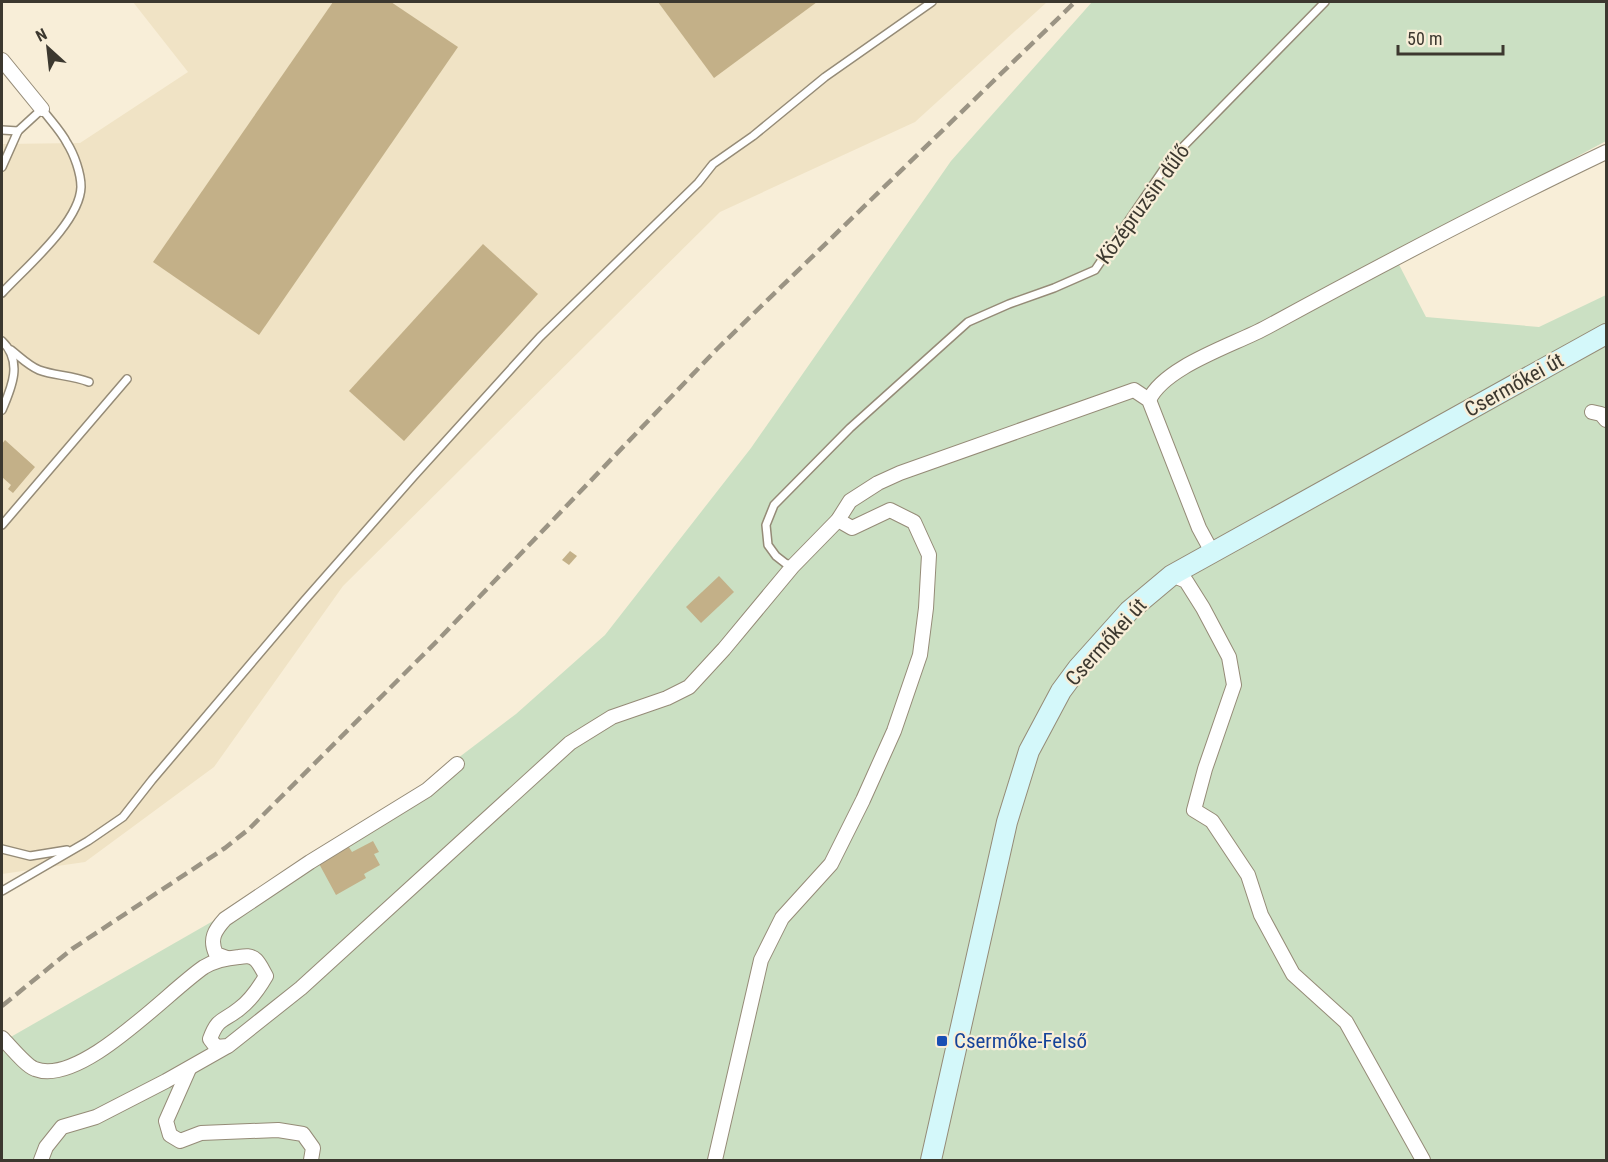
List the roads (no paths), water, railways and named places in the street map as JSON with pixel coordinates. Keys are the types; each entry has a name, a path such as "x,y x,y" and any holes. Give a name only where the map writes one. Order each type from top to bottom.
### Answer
{"main road":[{"name":"Csermőkei út","path":"931,1161 1005,833 1029,751 1061,691 1078,668 1129,611 1172,575 1606,334"}],"street":[{"path":"2,60 42,109"},
{"path":"1149,400 1154,389 1195,361 1258,332 1501,202 1606,152"},
{"path":"41,1161 46,1147 62,1127 96,1117 189,1069 228,1046 302,988 570,743 612,717 667,698 689,687 724,650 793,566 838,520 850,501 878,483 900,473 1134,390 1149,400 1199,528 1212,552"},
{"path":"1592,412 1602,414 1606,420"},
{"path":"715,1161 761,960 782,918 831,864 894,731 920,655 929,555 914,522 890,510 852,528 838,520"},
{"path":"1172,575 1186,581 1203,608 1229,657 1234,685 1205,769 1194,810 1212,821 1248,875 1261,915 1293,974 1346,1022 1423,1161"},
{"path":"227,958 216,954 212,945 214,931 225,919 310,862 427,790 457,764"},
{"path":"2,1038 34,1069 51,1072 81,1063 107,1048 157,1004 206,966 227,958 249,956 257,960 266,976 252,997 239,1010 219,1021 214,1030 210,1039 216,1047 228,1046"},
{"path":"189,1069 166,1121 170,1135 180,1142 201,1133 278,1130 303,1134 313,1148 311,1161"}],"lane":[{"path":"2,891 123,817 201,722 414,476 540,337 698,183 713,164 753,136 825,77 932,2"},
{"name":"Középruzsin dűlő","path":"793,566 784,563 768,545 766,525 774,505 850,428 968,322 1009,303 1054,288 1095,270 1170,160 1325,2"},
{"path":"2,167 18,131 42,109 67,142 77,168 81,187 76,206 66,225 2,293"},
{"path":"2,130 18,131"},
{"path":"2,342 37,369 56,375 74,376 89,382"},
{"path":"2,410 12,387 14,367 11,350"},
{"path":"2,525 127,379"},
{"path":"2,849 30,856 71,850"}],"railway":[{"path":"2,1006 72,949 225,848 249,829 437,641 717,349 1075,2"}],"place":[{"name":"Csermőke-Felső","path":"942,1041"}]}
